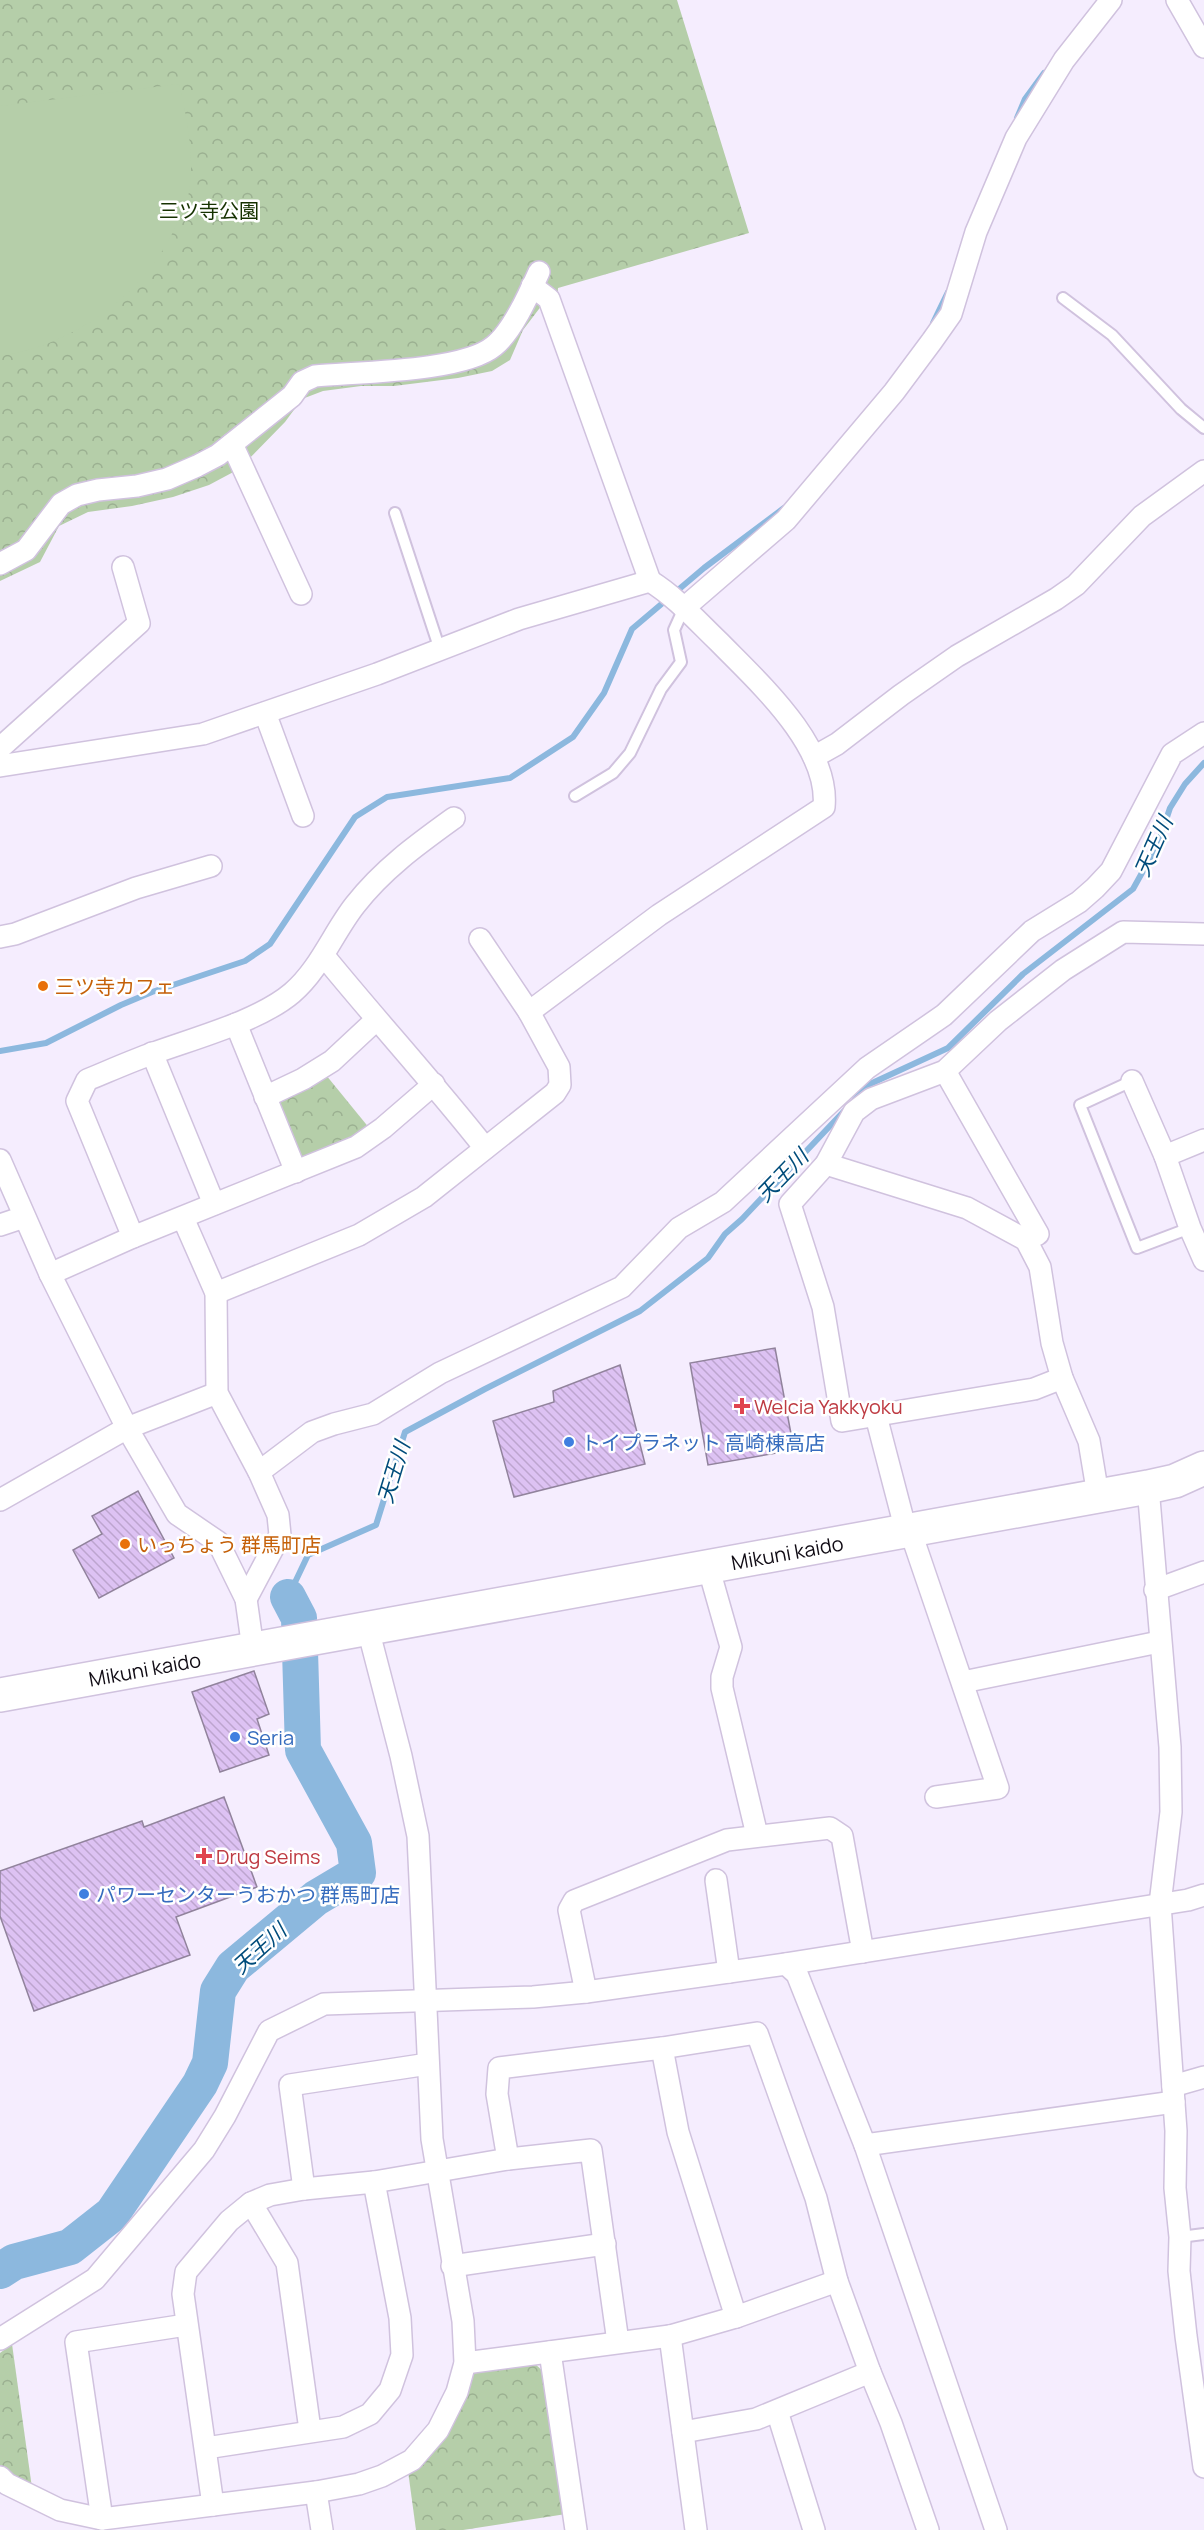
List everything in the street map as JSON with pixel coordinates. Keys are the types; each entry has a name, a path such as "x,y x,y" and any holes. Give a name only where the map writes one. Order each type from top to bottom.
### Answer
{"main road":[{"name":"Mikuni kaido","path":"0,1695 1148,1487 1175,1481 1204,1468"}],"street":[{"path":"684,608 786,520 894,392 933,341 951,314 976,232 1016,138 1064,60 1111,0"},
{"path":"1177,0 1204,47"},
{"path":"0,564 26,550 61,504 77,495 98,490 137,486 167,479 218,456 292,396 302,382 315,376 440,365 462,361 492,348 501,340 536,279 549,299 650,581 684,608 772,695 806,741 814,758 825,795 824,807 658,915 529,1012"},
{"path":"232,444 301,594"},
{"path":"814,758 837,744 957,656 1069,590 1142,516 1204,471"},
{"path":"0,748 139,623 123,567"},
{"path":"0,765 202,734 519,620 650,581"},
{"path":"266,712 303,816"},
{"path":"259,1472 312,1432 373,1414 440,1373 622,1287 679,1228 723,1202 867,1068 944,1015 1032,931 1079,902 1095,888 1112,871 1172,754 1204,733"},
{"path":"134,1237 76,1101 87,1080 152,1053 236,1024 292,993 324,956 354,906 384,872 401,856 454,818"},
{"path":"0,937 15,934 135,888 211,866"},
{"path":"1062,1378 1034,1389 842,1421 823,1307 790,1204 826,1164 854,1112 871,1099 945,1071 998,1021 1037,990 1123,932 1204,934"},
{"path":"216,1293 359,1235 380,1224 424,1197 548,1100 560,1085 559,1067 529,1012 480,939"},
{"path":"324,956 376,1020 434,1084 485,1148"},
{"path":"265,1097 303,1079 332,1061 376,1020"},
{"path":"236,1024 296,1172"},
{"path":"152,1053 214,1204"},
{"path":"945,1071 1038,1234 1026,1240"},
{"path":"1132,1081 1165,1156 1190,1228 1204,1260"},
{"path":"50,1274 134,1237 356,1147 434,1084"},
{"path":"1165,1156 1204,1140"},
{"path":"0,1160 50,1274 127,1428 177,1514 218,1542 246,1599 253,1649"},
{"path":"826,1164 967,1208 1026,1240 1040,1267 1052,1343 1062,1378 1089,1441 1098,1495"},
{"path":"0,1225 24,1217"},
{"path":"183,1218 216,1293 217,1393 259,1472 278,1515 280,1535 246,1599"},
{"path":"0,1500 127,1428 217,1393"},
{"path":"876,1416 908,1530 963,1682 998,1788 936,1797"},
{"path":"1148,1487 1159,1642 1170,1747 1171,1812 1160,1904 1176,2131 1175,2188 1180,2237 1179,2271 1195,2336 1204,2467"},
{"path":"708,1566 731,1647 722,1677 722,1688 757,1835"},
{"path":"1155,1590 1204,1572"},
{"path":"2,2485 60,2510 102,2520 316,2492 359,2484 382,2476 412,2460 438,2430 457,2392 465,2363 463,2321 436,2172 428,2064 418,1836 401,1756 368,1629"},
{"path":"963,1682 1159,1642"},
{"path":"586,1992 569,1910 574,1901 727,1840 757,1835 830,1828 842,1836 863,1952"},
{"path":"716,1880 729,1972"},
{"path":"0,2339 95,2279 204,2150 225,2116 269,2031 324,2004 533,1997 586,1992 863,1952 1188,1900 1204,1894"},
{"path":"786,1964 797,1974 864,2145 996,2530"},
{"path":"508,2159 497,2094 499,2068 662,2048 757,2033 816,2198 837,2281 891,2422 928,2530"},
{"path":"662,2048 678,2132 736,2318"},
{"path":"304,2188 290,2085 428,2064"},
{"path":"864,2145 1173,2094 1204,2077"},
{"path":"213,2505 186,2325 183,2294 186,2272 229,2221 251,2203 270,2195 304,2188 374,2182 508,2159 591,2150 618,2342"},
{"path":"206,2448 310,2430 343,2427 369,2414 390,2390 402,2355 400,2318 374,2182"},
{"path":"251,2203 287,2263 310,2430"},
{"path":"452,2266 605,2244"},
{"path":"465,2363 670,2337 736,2318 837,2281"},
{"path":"102,2520 76,2342 186,2325"},
{"path":"670,2337 696,2530"},
{"path":"550,2352 576,2530"},
{"path":"683,2432 756,2420 870,2372"},
{"path":"777,2411 813,2530"},
{"path":"316,2492 322,2530"}],"lane":[{"path":"1063,298 1112,335 1181,409 1204,428"},
{"path":"395,513 440,650"},
{"path":"575,796 613,773 630,753 661,689 681,662 674,630 684,608"},
{"path":"1132,1081 1080,1105 1137,1248 1190,1228"},
{"path":"1180,2237 1204,2234"}],"green space":[{"name":"三ツ寺公園","path":"0,0 677,0 749,233 558,288 557,299 542,305 523,330 510,360 492,371 394,386 361,386 323,391 302,399 285,422 239,469 209,485 173,497 88,512 59,526 40,562 0,581"},
{"path":"179,84 189,138 191,179 188,197 181,214 152,266 132,289 84,326 57,340 29,350 0,356 0,106"},
{"path":"326,1075 370,1129 308,1159 298,1156 277,1105 281,1097"},
{"path":"12,2344 32,2488 0,2466 0,2353"},
{"path":"533,2362 546,2374 566,2514 463,2530 416,2530 408,2471 471,2372"}],"building":[{"name":"Welcia Yakkyoku","path":"775,1348 794,1450 708,1465 690,1363"},
{"name":"トイプラネット 高崎棟高店","path":"620,1365 645,1464 514,1497 493,1421 554,1402 553,1391"},
{"name":"いっちょう 群馬町店","path":"138,1491 174,1558 99,1598 73,1550 102,1534 92,1516"},
{"name":"Seria","path":"254,1671 269,1714 257,1719 269,1755 220,1772 192,1692"},
{"name":"パワーセンターうおかつ 群馬町店","path":"224,1797 257,1887 176,1917 190,1955 34,2011 0,1916 0,1871 142,1821 144,1827"}],"waterway":[{"path":"1017,118 1025,99 1044,73"},
{"path":"933,323 948,292"},
{"path":"0,1051 46,1043 152,992 245,961 270,944 355,817 387,797 510,778 573,737 604,693 632,629 704,568 784,508"},
{"name":"天王川","path":"855,1099 870,1084 948,1048 1023,974 1133,889 1158,844 1170,808 1185,784 1204,763"},
{"name":"天王川","path":"288,1597 308,1555 376,1525 405,1432 640,1311 708,1258 725,1234 846,1109"},
{"name":"天王川","path":"0,2271 14,2262 70,2247 112,2214 200,2084 210,2063 218,1991 233,1967 316,1898 358,1873 354,1843 303,1750 299,1618 288,1597"}],"place":[{"name":"三ツ寺カフェ","path":"43,986"},
{"name":"Welcia Yakkyoku","path":"742,1406"},
{"name":"トイプラネット 高崎棟高店","path":"569,1442"},
{"name":"いっちょう 群馬町店","path":"125,1544"},
{"name":"Seria","path":"235,1737"},
{"name":"Drug Seims","path":"204,1856"},
{"name":"パワーセンターうおかつ 群馬町店","path":"84,1894"}]}
